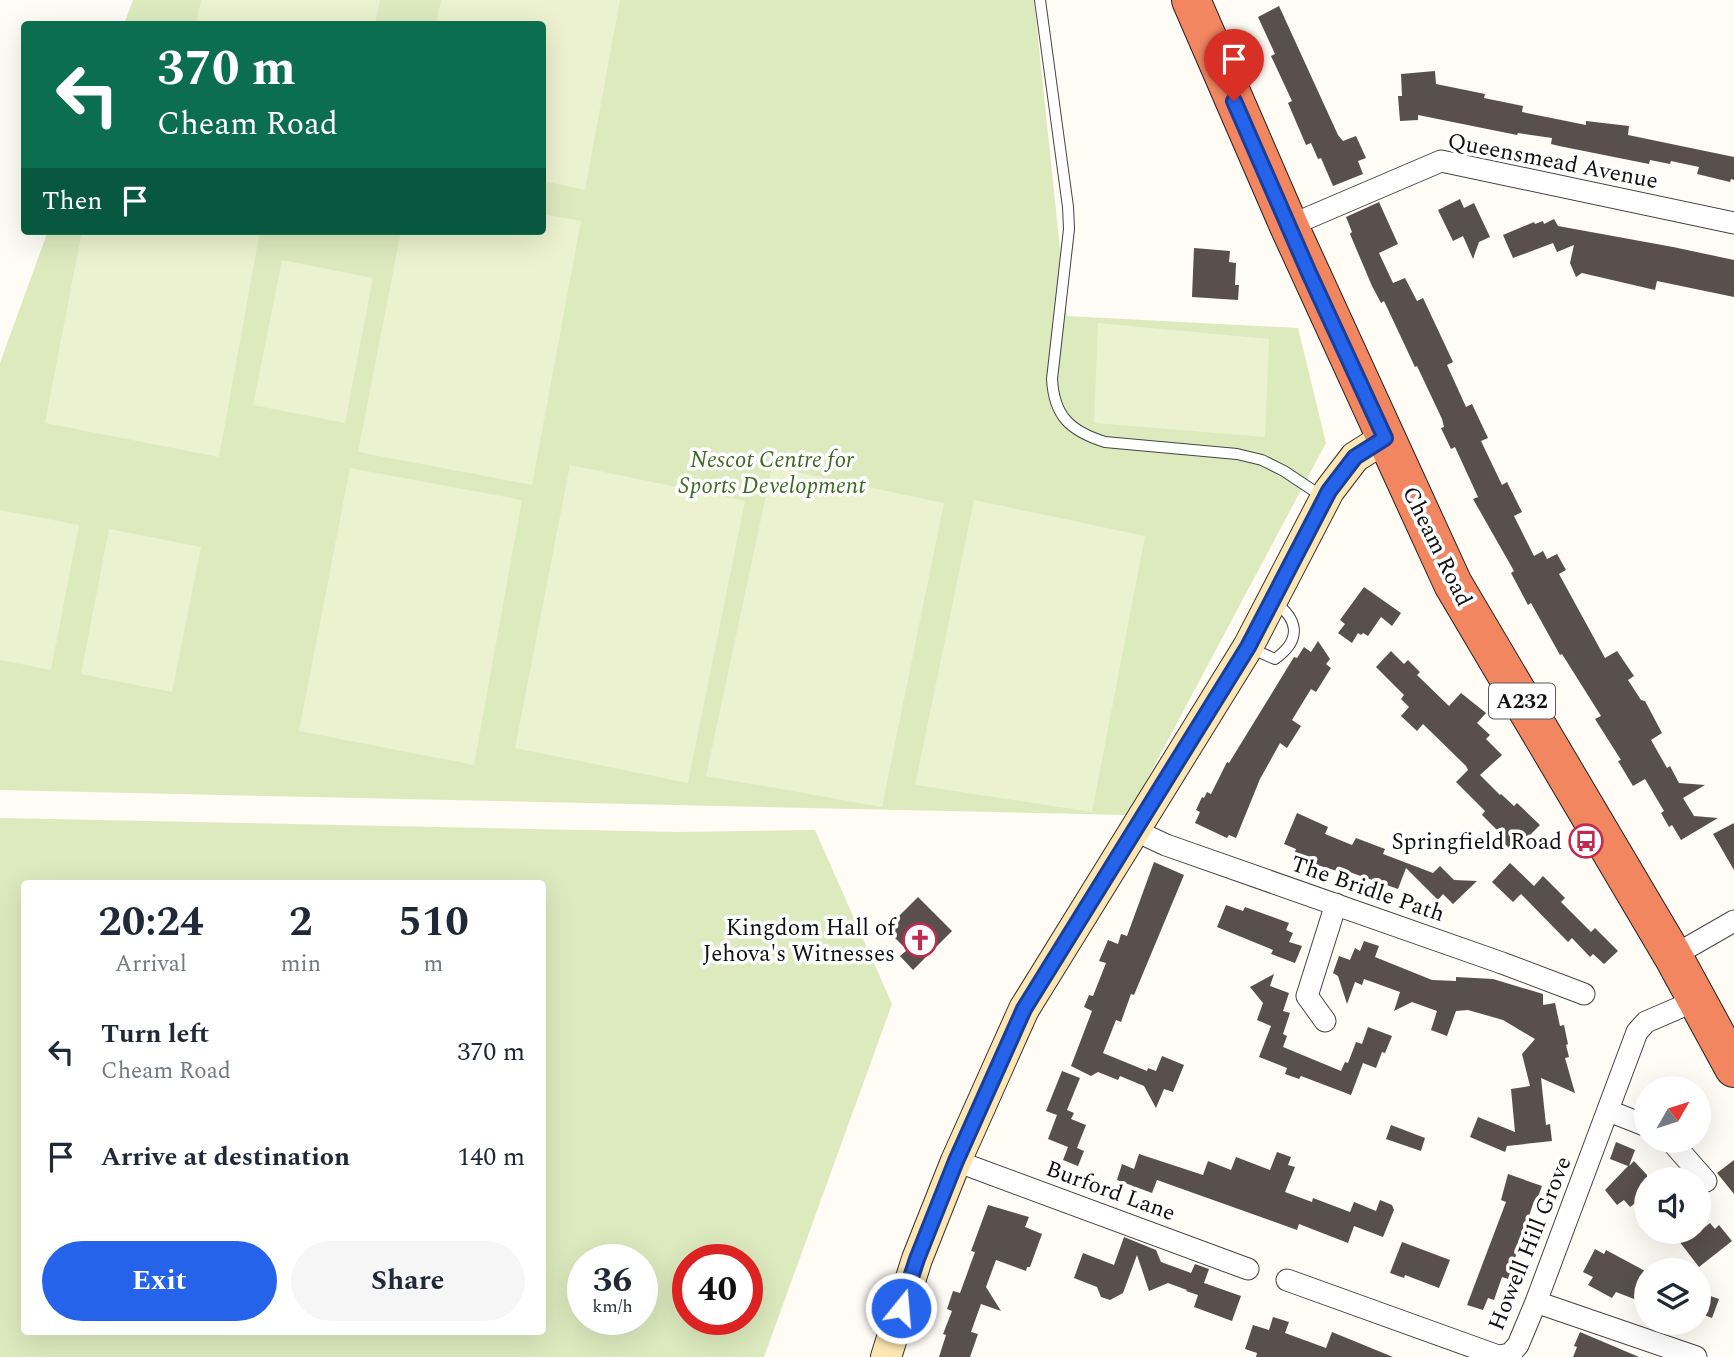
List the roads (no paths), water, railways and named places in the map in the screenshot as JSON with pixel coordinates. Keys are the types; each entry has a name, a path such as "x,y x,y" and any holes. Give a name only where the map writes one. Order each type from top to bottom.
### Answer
{"highway":[{"name":"Cheam Road","path":"1191,0 1289,226 1453,584 1673,956 1734,1068"}],"street":[{"name":"Queensmead Avenue","path":"1289,226 1441,161 1734,223"},
{"path":"886,1357 917,1259 956,1161 1024,1009 1248,647 1325,498 1355,457 1385,438"},
{"name":"The Bridle Path","path":"1136,831 1166,845 1584,994"},
{"path":"1325,1021 1307,996 1336,904"},
{"path":"1673,956 1734,920"},
{"name":"Howell Hill Grove","path":"1287,1280 1453,1349 1498,1356 1510,1354 1518,1346 1536,1302 1637,1032 1646,1022 1697,1000"},
{"path":"1609,1111 1634,1121"},
{"path":"1682,1153 1694,1167"},
{"name":"Burford Lane","path":"956,1161 1248,1269"},
{"path":"1536,1302 1696,1357"}],"lane":[{"path":"1040,0 1068,207 1069,229 1052,379 1053,397 1059,412 1069,424 1086,436 1105,442 1237,454 1262,460 1325,498"}],"place":[{"name":"Springfield Road","path":"1586,841"},
{"name":"Kingdom Hall of Jehova's Witnesses","path":"920,940"}],"park label":[{"name":"Nescot Centre for Sports Development","path":"772,472"}]}
